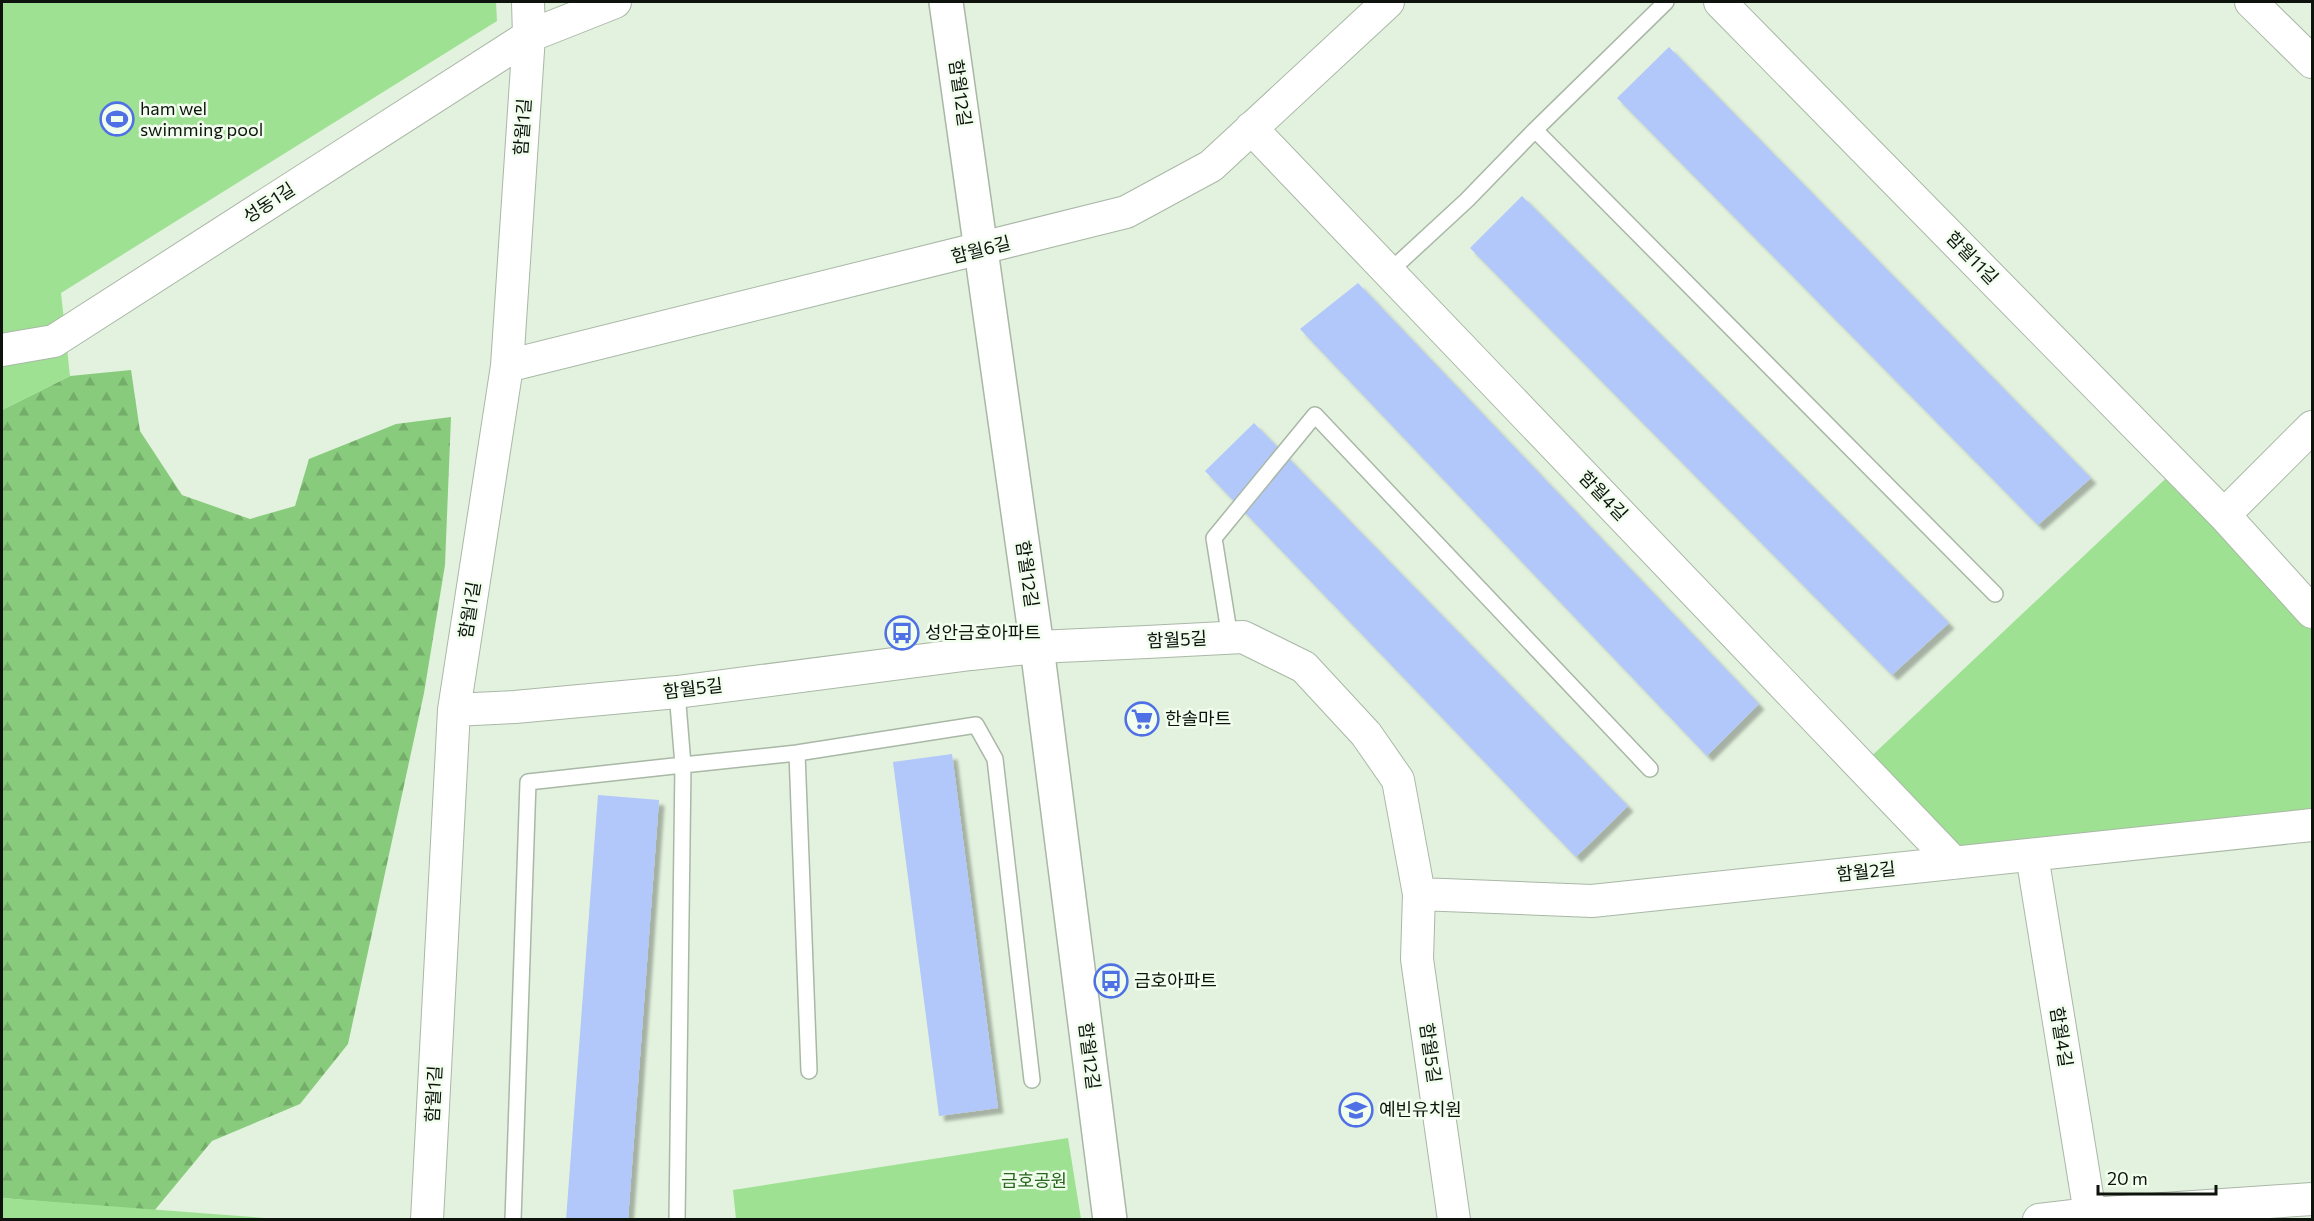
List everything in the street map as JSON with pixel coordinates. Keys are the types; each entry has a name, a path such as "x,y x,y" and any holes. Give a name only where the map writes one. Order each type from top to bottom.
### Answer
{"street":[{"name":"함월1길","path":"427,1220 454,710 507,366 529,36 528,2"},
{"name":"성동1길","path":"2,350 54,340 529,36 615,2"},
{"name":"함월12길","path":"946,2 983,249 1037,647 1110,1220"},
{"name":"함월6길","path":"507,366 1126,212 1211,166 1388,2"},
{"name":"함월11길","path":"1720,2 2224,515 2313,612"},
{"path":"2251,2 2313,62"},
{"name":"함월4길","path":"1251,128 1954,863"},
{"path":"2224,515 2313,427"},
{"name":"함월5길","path":"454,710 515,707 677,692 1037,647 1243,637 1304,667 1366,734 1398,780 1419,894 1417,959 1454,1220"},
{"name":"함월2길","path":"1419,894 1592,901 2313,825"},
{"name":"함월4길","path":"2032,855 2090,1216"},
{"path":"2039,1220 2313,1199"}],"lane":[{"path":"1389,273 1467,200 1666,2"},
{"path":"1535,130 1995,594"},
{"path":"1230,638 1214,538 1315,415 1650,769"},
{"path":"677,692 683,765 677,1220"},
{"path":"513,1220 528,782 797,753 976,725 995,759 1032,1080"},
{"path":"797,753 809,1071"}],"green space":[{"path":"2,2 496,2 497,21 61,293 70,376 2,410"},
{"path":"131,370 140,431 182,495 250,519 295,506 309,459 396,424 451,417 445,565 424,693 348,1044 300,1104 212,1141 154,1211 2,1198 2,410 70,376"},
{"path":"2178,467 2312,612 2312,825 1954,863 1861,766"},
{"name":"금호공원","path":"1068,1138 1081,1219 736,1219 733,1190"},
{"path":"2,1198 278,1219 2,1219"}],"building":[{"path":"1669,47 2091,478 2038,525 1617,98"},
{"path":"1522,196 1949,623 1892,675 1470,248"},
{"path":"1358,283 1759,704 1707,756 1300,329"},
{"path":"1254,423 1628,806 1576,857 1205,471"},
{"path":"952,754 998,1108 939,1116 893,762"},
{"path":"598,795 659,800 628,1220 566,1220"}],"place":[{"name":"ham wel swimming pool","path":"117,119"},
{"name":"성안금호아파트","path":"902,633"},
{"name":"한솔마트","path":"1142,719"},
{"name":"금호아파트","path":"1111,981"},
{"name":"예빈유치원","path":"1356,1110"}]}
